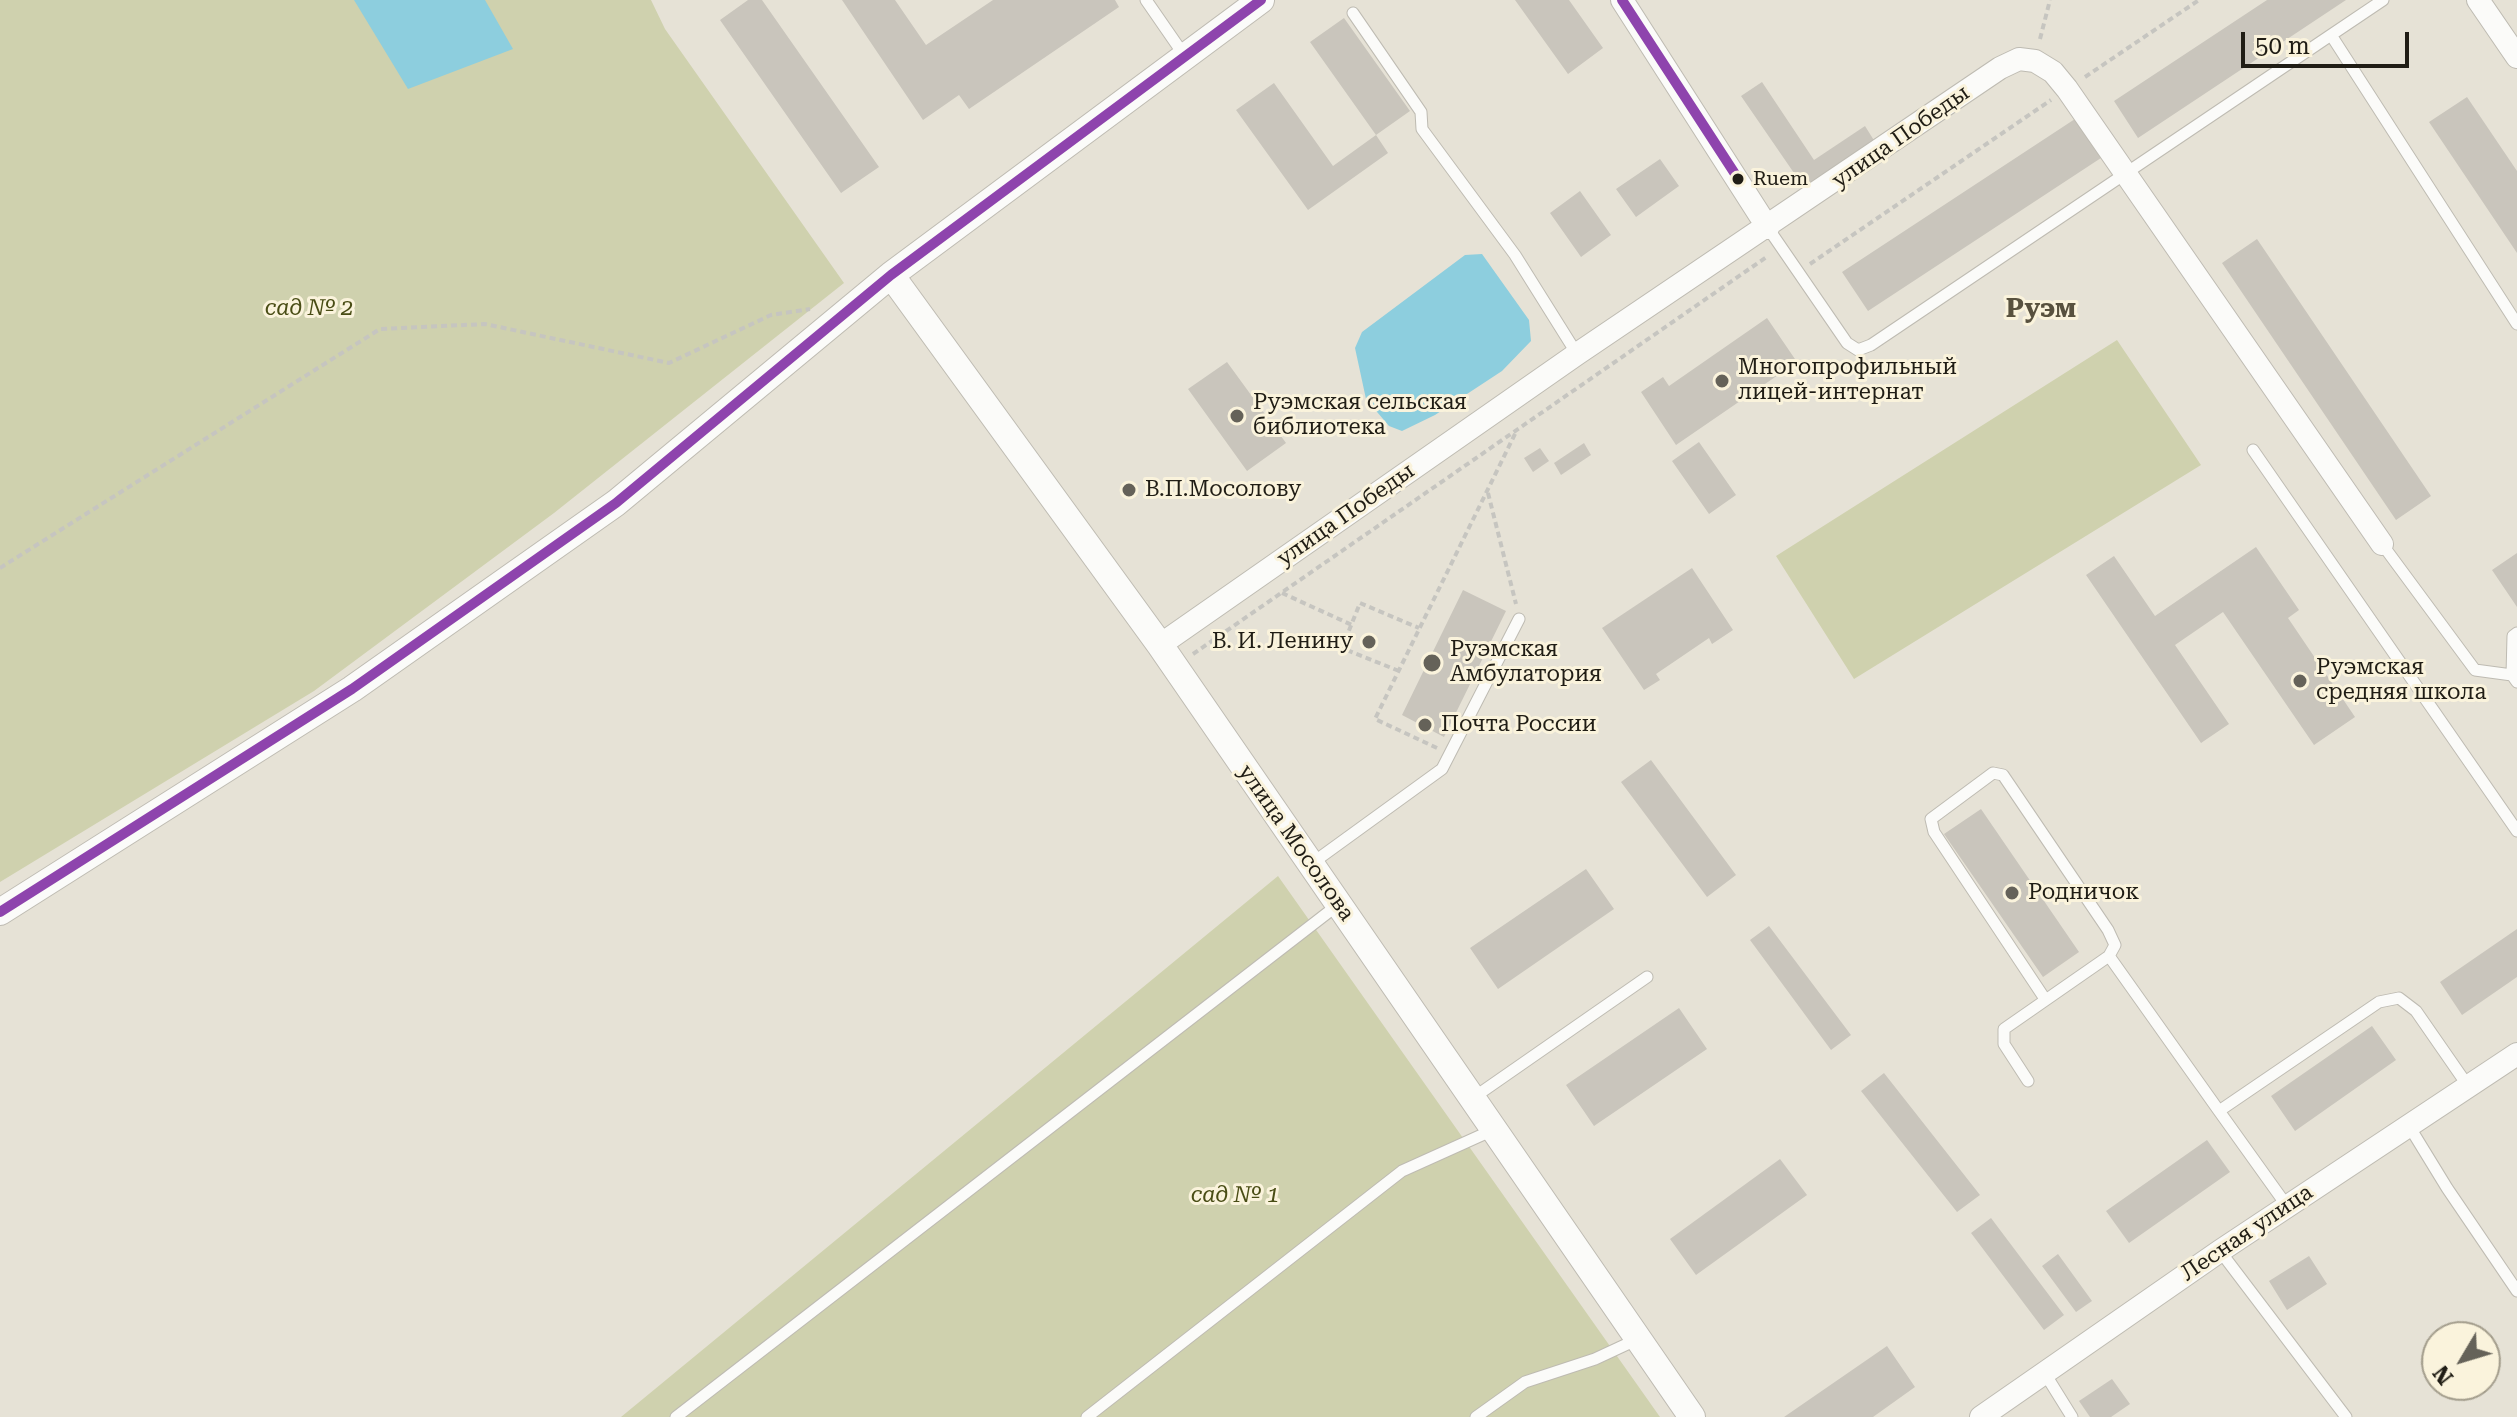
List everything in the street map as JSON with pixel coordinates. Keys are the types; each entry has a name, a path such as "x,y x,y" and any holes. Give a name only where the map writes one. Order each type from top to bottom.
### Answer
{"street":[{"path":"0,912 352,689 616,503 891,275 1261,0"},
{"path":"1622,0 1768,228"},
{"path":"2478,0 2517,57"},
{"name":"улица Победы","path":"1168,655 1577,354 1768,228 2000,68 2019,59 2035,61"},
{"path":"2035,61 2053,72 2067,89 2382,544"},
{"name":"улица Мосолова","path":"891,275 1168,655 1692,1417"},
{"name":"Лесная улица","path":"1981,1417 2043,1371 2220,1251 2517,1054"}],"lane":[{"path":"1146,0 1184,55"},
{"path":"1768,228 1847,343 1858,350 1871,345 2383,0"},
{"path":"1353,13 1421,112 1422,129 1515,255 1577,354"},
{"path":"2331,35 2517,324"},
{"path":"2253,450 2517,831"},
{"path":"2382,544 2475,670 2515,678 2513,636 2517,633"},
{"path":"1311,864 1442,769 1519,619"},
{"path":"2028,1081 2004,1044 2004,1029 2109,956 2115,945 2108,930 2003,775 1993,773 1931,819 1934,832 2045,999"},
{"path":"676,1417 1339,904"},
{"path":"2109,956 2287,1206"},
{"path":"1472,1098 1647,977"},
{"path":"2219,1111 2379,1002 2399,998 2416,1011 2468,1086"},
{"path":"2409,1126 2517,1291"},
{"path":"1087,1417 1402,1171 1494,1129"},
{"path":"2220,1251 2346,1417"},
{"path":"1476,1417 1525,1382 1595,1359 1638,1339"},
{"path":"2043,1371 2072,1417"}],"path":[{"path":"2035,61 2050,0"},
{"path":"1798,272 2199,0"},
{"path":"1168,655 1282,593 1781,247"},
{"path":"0,568 380,329 485,324 669,363 771,315 811,309"},
{"path":"1450,755 1375,719 1517,429"},
{"path":"1487,490 1519,619"},
{"path":"1282,593 1352,625"},
{"path":"1399,671 1342,648 1360,603 1419,628"}],"green space":[{"name":"сад № 2","path":"0,0 651,0 665,29 844,283 554,513 314,691 0,882"},
{"path":"2117,340 2201,465 1854,679 1776,556"},
{"name":"сад № 1","path":"1278,876 1660,1417 621,1417"}],"water":[{"path":"354,0 485,0 513,49 408,89"},
{"path":"1482,254 1529,320 1531,341 1502,371 1435,415 1402,431 1389,426 1366,399 1355,348 1362,332 1465,255"}],"building":[{"path":"748,0 762,0 879,167 841,193 720,20"},
{"path":"842,0 895,0 926,45 993,0 1115,0 1119,7 969,109 959,95 923,120"},
{"path":"1515,0 1569,0 1603,48 1568,74"},
{"path":"2267,0 2346,0 2138,138 2114,101"},
{"path":"1344,18 1410,111 1376,135 1310,42"},
{"path":"1762,82 1814,160 1865,126 1875,142 1805,189 1741,96"},
{"path":"1274,83 1333,166 1376,135 1388,153 1308,210 1236,110"},
{"path":"2467,97 2517,171 2517,253 2429,122"},
{"path":"2078,117 2104,156 1868,311 1842,272"},
{"path":"1660,159 1679,186 1636,217 1616,189"},
{"path":"1580,191 1611,235 1581,257 1550,213"},
{"path":"2257,239 2431,496 2396,520 2222,263"},
{"name":"Многопрофильный лицей-интернат","path":"1767,318 1797,362 1676,445 1641,392 1663,377 1669,386"},
{"name":"Руэмская сельская библиотека","path":"1227,362 1286,443 1247,471 1188,389"},
{"path":"1699,442 1736,495 1709,514 1672,461"},
{"path":"1584,443 1591,455 1561,475 1554,463"},
{"path":"1540,448 1549,461 1533,472 1524,458"},
{"name":"Руэмская средняя школа","path":"2256,547 2299,610 2288,618 2355,717 2314,745 2223,612 2175,645 2229,724 2201,743 2086,575 2114,556 2155,616"},
{"path":"2517,553 2517,607 2492,570"},
{"path":"1692,568 1733,630 1712,644 1709,638 1656,674 1660,680 1644,690 1602,628"},
{"path":"1463,590 1506,611 1444,737 1402,715"},
{"path":"1651,760 1736,875 1707,897 1621,782"},
{"name":"Родничок","path":"1981,809 2079,952 2043,977 1944,834"},
{"path":"1586,869 1614,909 1498,989 1470,948"},
{"path":"1769,926 1851,1035 1831,1050 1750,940"},
{"path":"2517,929 2517,977 2462,1015 2440,982"},
{"path":"1679,1008 1707,1049 1594,1126 1566,1085"},
{"path":"2372,1026 2396,1060 2295,1131 2271,1096"},
{"path":"1884,1073 1980,1195 1957,1212 1861,1091"},
{"path":"2207,1140 2230,1172 2129,1243 2106,1211"},
{"path":"1780,1159 1807,1195 1696,1275 1670,1239"},
{"path":"1991,1218 2064,1315 2044,1330 1971,1233"},
{"path":"2058,1254 2092,1301 2076,1312 2042,1266"},
{"path":"2309,1256 2327,1284 2287,1310 2269,1281"},
{"path":"1887,1346 1915,1387 1873,1417 1784,1417"},
{"path":"2112,1379 2130,1404 2111,1417 2090,1417 2079,1401"}],"transit line":[{"path":"0,912 352,689 616,503 891,275 1261,0"},
{"path":"1622,0 1739,180"}],"place":[{"name":"Ruem","path":"1738,179"},
{"name":"Многопрофильный лицей-интернат","path":"1722,381"},
{"name":"Руэмская сельская библиотека","path":"1237,416"},
{"name":"В.П.Мосолову","path":"1129,490"},
{"name":"В. И. Ленину","path":"1369,642"},
{"name":"Руэмская Амбулатория","path":"1432,663"},
{"name":"Руэмская средняя школа","path":"2300,681"},
{"name":"Почта России","path":"1425,725"},
{"name":"Родничок","path":"2012,893"}],"district":[{"name":"Руэм","path":"2041,309"}]}
